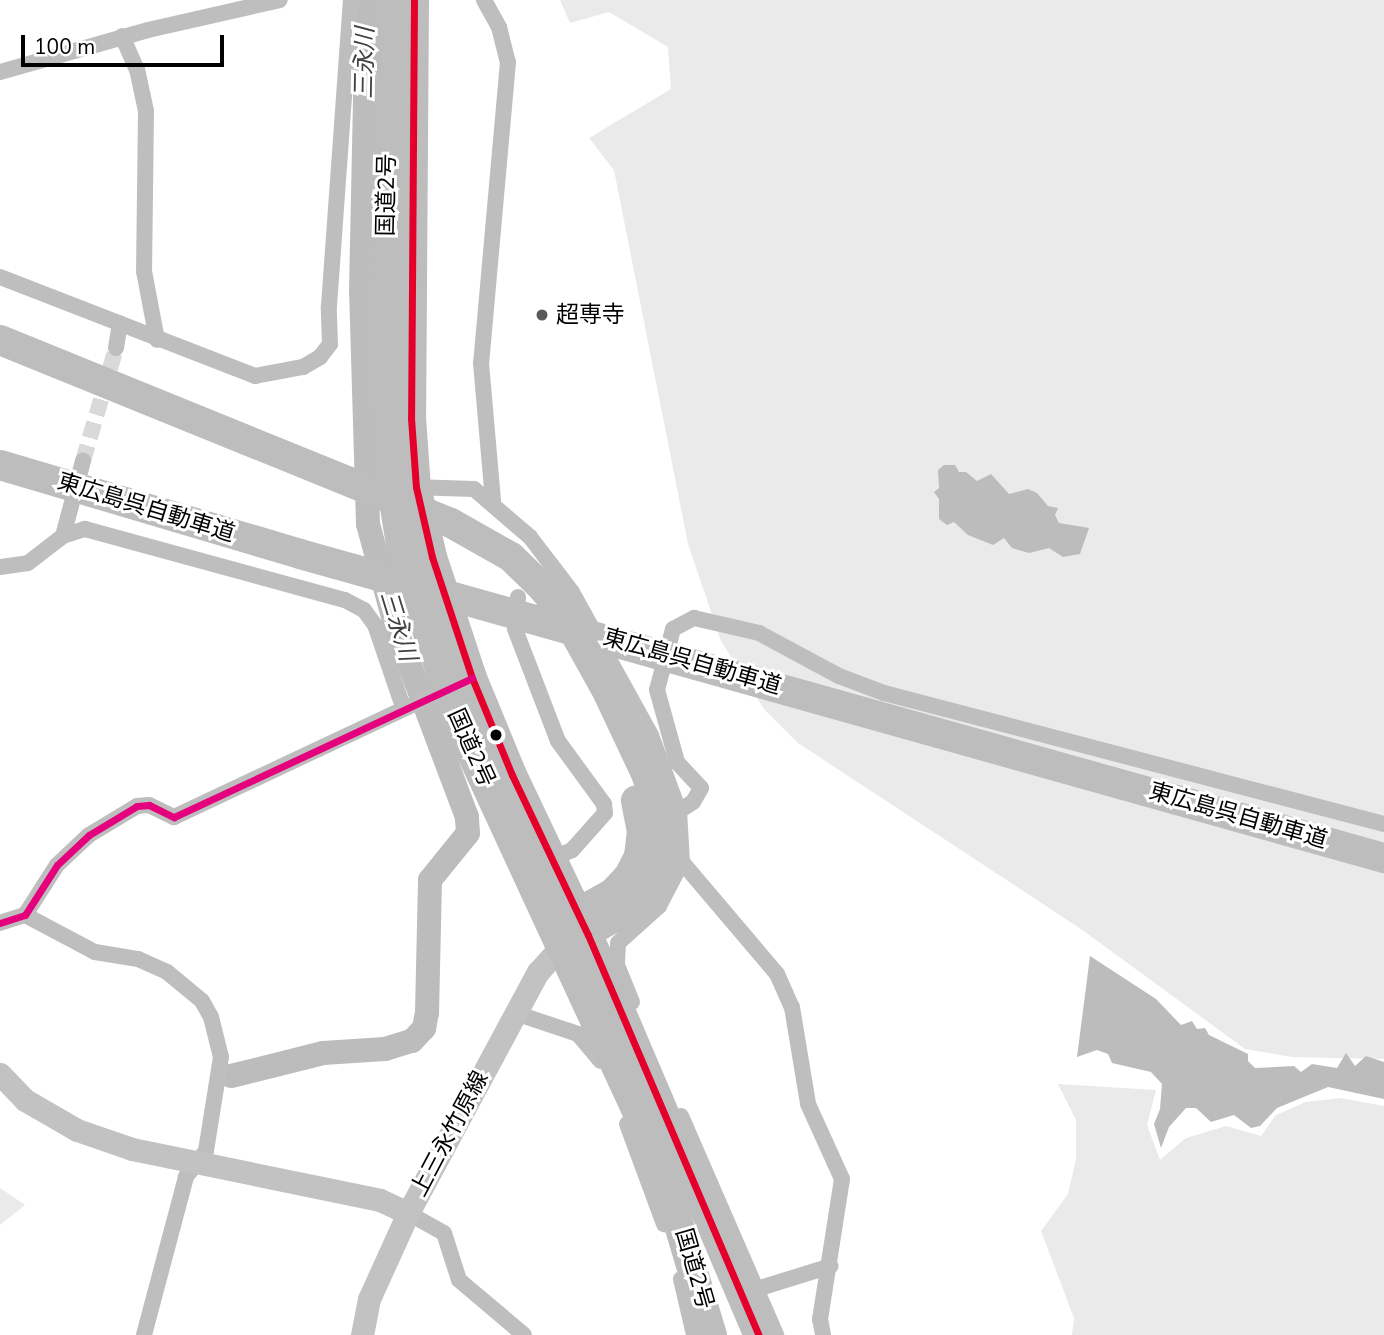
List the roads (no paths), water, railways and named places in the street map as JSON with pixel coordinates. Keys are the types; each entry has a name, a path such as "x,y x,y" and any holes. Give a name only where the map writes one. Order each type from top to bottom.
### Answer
{"highway":[{"name":"国道2号","path":"388,0 383,362 404,489"},
{"name":"国道2号","path":"414,0 410,373 403,557 459,684 575,931 635,1029 759,1335"},
{"path":"0,340 337,485"},
{"path":"0,359 337,485 511,556 563,612 608,694 658,807 662,831 654,876 630,909 575,931"},
{"name":"東広島呉自動車道","path":"2,465 1384,858"},
{"name":"国道2号","path":"459,684 552,859 575,931 660,1162 712,1335"}],"main road":[{"name":"上三永竹原線","path":"362,1335 369,1299 408,1213 538,972 575,931"},
{"path":"0,1074 25,1100 77,1130 193,1163 380,1200 408,1213"}],"street":[{"path":"0,72 122,36 281,0"},
{"path":"0,277 120,323 156,340 255,376 303,367 330,344 329,306 351,0"},
{"path":"484,0 499,27 508,62 481,363 493,501"},
{"path":"122,36 136,69 146,111 144,271 156,340"},
{"path":"116,348 120,323"},
{"path":"63,536 83,461"},
{"path":"404,489 474,489 493,501 535,544 572,592 651,735 678,811 682,862 659,906 618,943 617,964 635,1029 776,1335"},
{"path":"0,567 28,563 63,536 85,529 345,600 363,610 374,625 403,707"},
{"path":"528,562 535,544"},
{"path":"518,597 515,629 558,741 604,804 605,813 572,850 552,859"},
{"path":"678,811 693,802 701,788 677,762 657,690 673,629 694,618 759,633 839,676 884,693 1384,824"},
{"path":"0,923 25,915 57,865 89,835 137,806 149,805 174,817 403,707 459,684"},
{"path":"682,862 777,974 792,1007 808,1104 842,1179 831,1266 820,1319 823,1335"},
{"path":"25,915 95,952 138,960 167,972 202,1001 211,1017 221,1058 220,1079 206,1151 193,1163 144,1335"},
{"path":"515,1013 578,1034 603,1065 645,1167 678,1269 694,1335"},
{"path":"408,1213 444,1233 458,1280 524,1335"},
{"path":"757,1289 831,1266"}],"waterway":[{"name":"三永川","path":"231,1076 323,1053 385,1049 412,1041 424,1028 427,1013 430,880 468,833 467,817 397,632 368,524 361,291 367,0"}],"tunnel":[{"path":"83,461 116,348"}],"place":[{"name":"超専寺","path":"542,315"}]}
